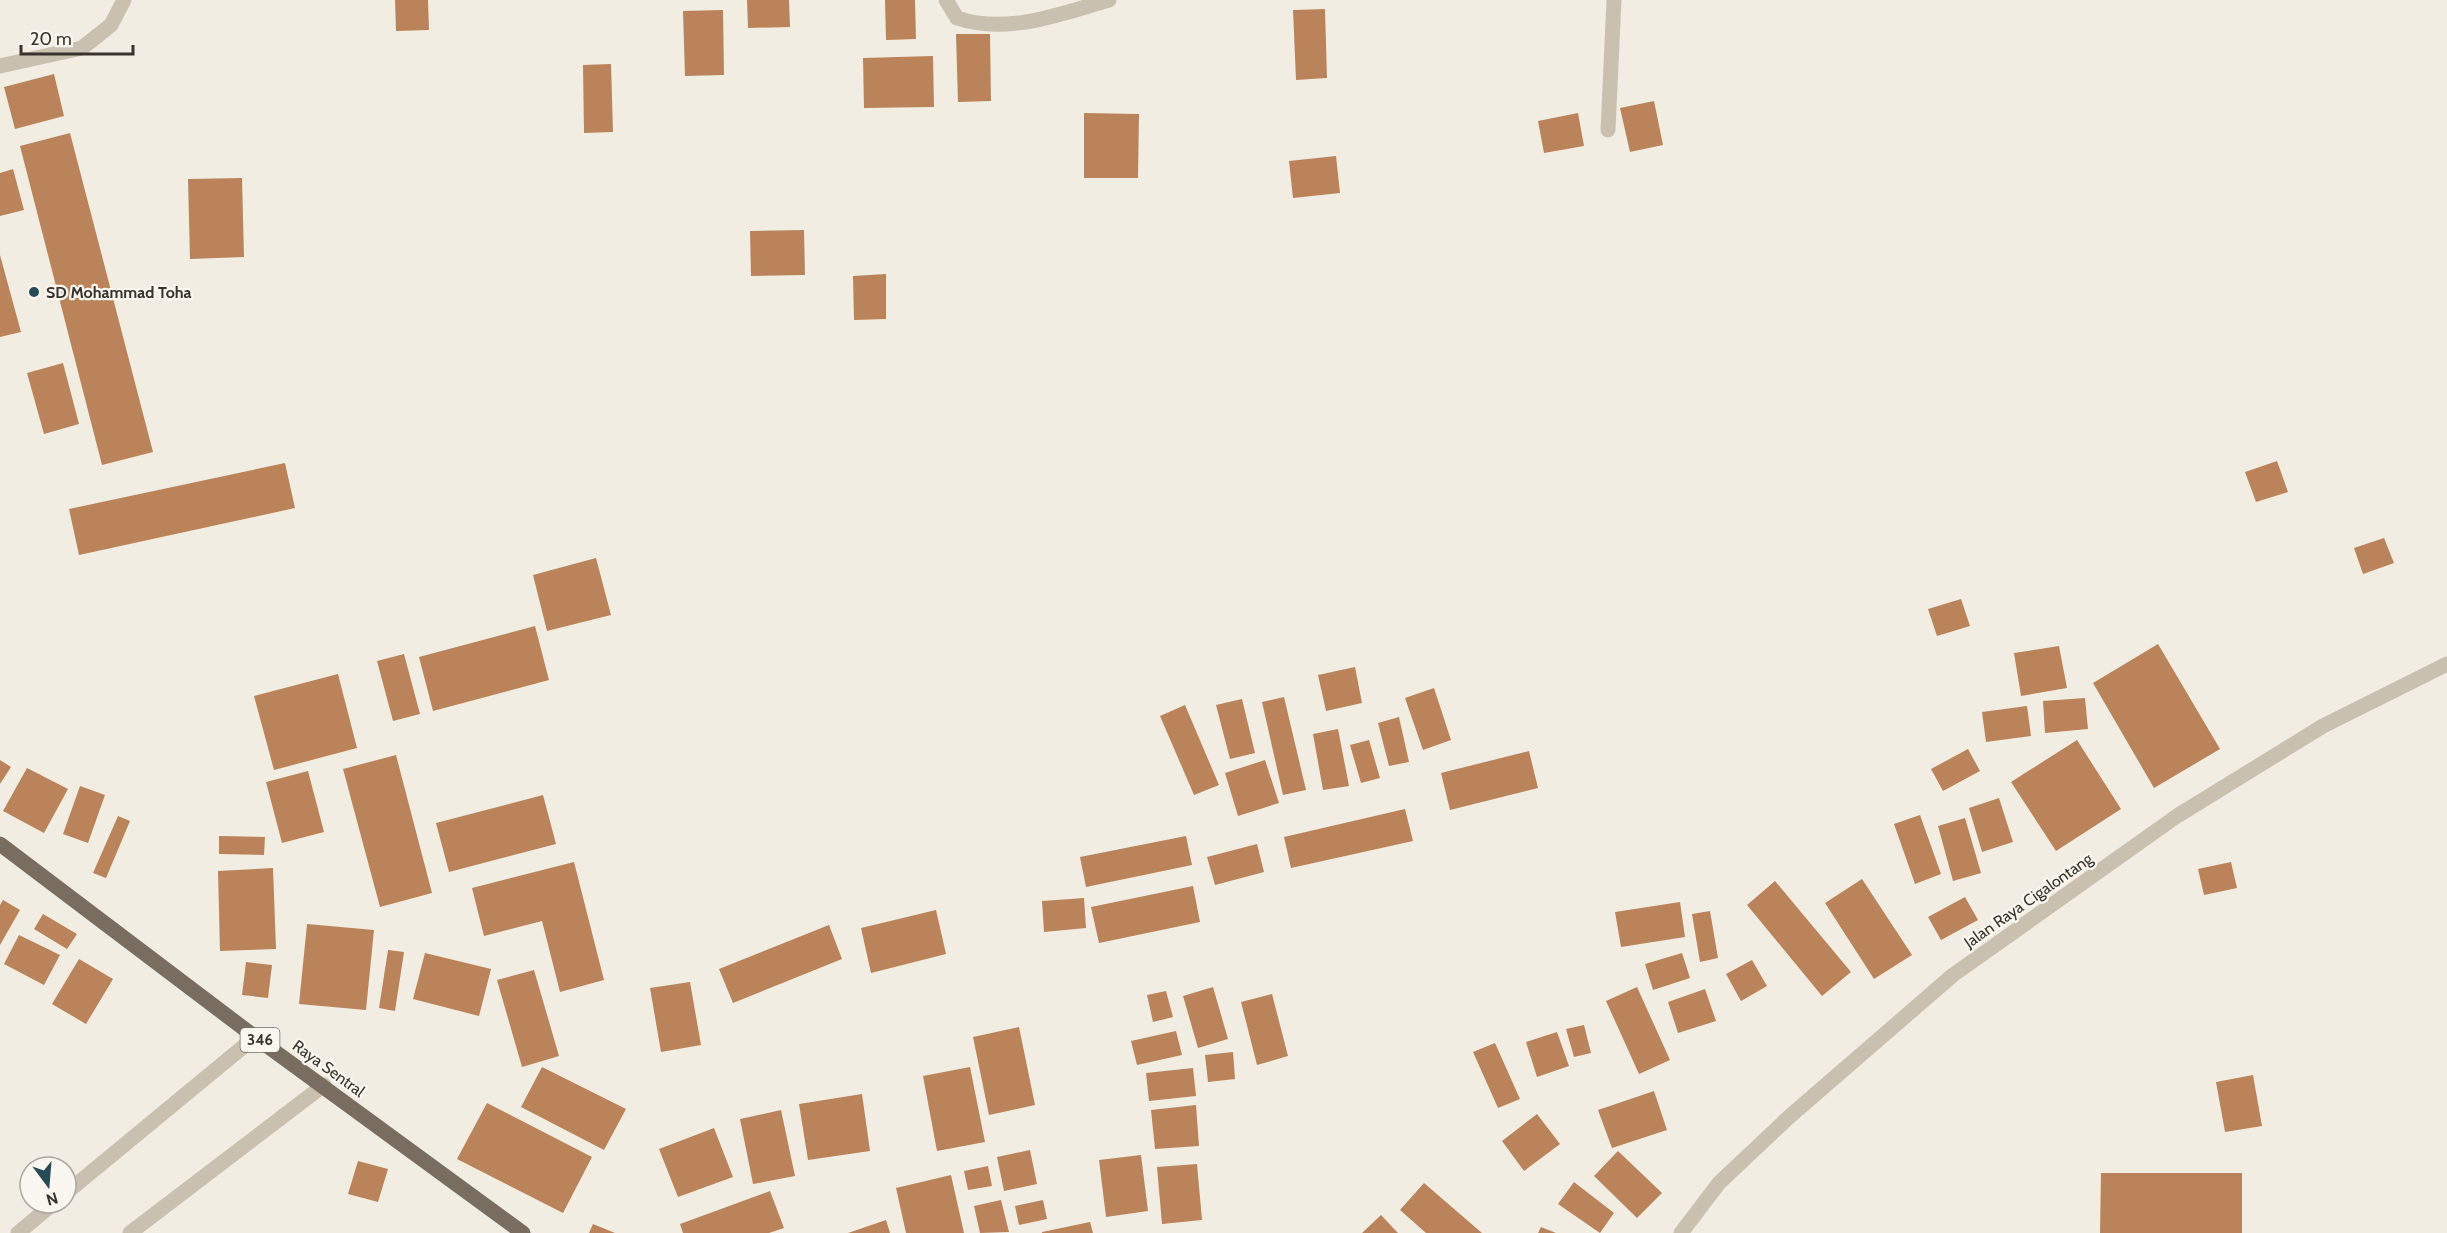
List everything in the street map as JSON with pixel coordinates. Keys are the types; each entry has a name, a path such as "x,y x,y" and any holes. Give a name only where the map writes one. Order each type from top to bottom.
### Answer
{"main road":[{"name":"Raya Sentral","path":"0,844 255,1037 324,1085 523,1233"}],"street":[{"path":"0,66 82,48 111,25 124,0"},
{"path":"946,0 957,18 976,24 1008,26 1109,0"},
{"path":"1608,130 1614,0"},
{"name":"Jalan Raya Cigalontang","path":"1681,1233 1728,1174 1789,1117 1953,975 2177,816 2323,726 2447,664"},
{"path":"78,1183 255,1037"},
{"path":"130,1233 324,1085"},
{"path":"18,1233 40,1215"}],"building":[{"path":"395,0 428,0 429,30 396,31"},
{"path":"747,0 789,0 790,27 748,28"},
{"path":"885,0 915,0 916,39 886,40"},
{"path":"1325,9 1327,78 1296,80 1293,10"},
{"path":"723,10 724,75 685,76 683,11"},
{"path":"956,34 990,34 991,101 958,102"},
{"path":"933,56 934,107 864,108 863,58"},
{"path":"611,64 613,132 584,133 583,65"},
{"path":"54,74 64,116 15,129 4,87"},
{"path":"1654,101 1663,145 1630,152 1620,108"},
{"path":"1084,113 1139,114 1138,178 1084,178"},
{"path":"1578,113 1584,146 1544,153 1538,121"},
{"path":"70,133 153,452 102,465 20,146"},
{"path":"1336,156 1340,193 1293,198 1289,161"},
{"path":"13,169 24,210 0,216 0,173"},
{"path":"242,178 244,257 190,259 188,179"},
{"path":"804,230 805,275 751,276 750,231"},
{"path":"0,255 21,332 0,337"},
{"path":"886,274 886,319 854,320 853,276"},
{"path":"63,363 79,424 44,434 27,373"},
{"path":"2277,461 2288,492 2256,502 2245,472"},
{"path":"285,463 295,508 79,555 69,509"},
{"path":"2384,538 2394,563 2363,574 2354,548"},
{"path":"596,558 611,615 547,631 533,575"},
{"path":"1961,599 1970,626 1937,636 1928,609"},
{"path":"535,626 549,680 433,711 419,657"},
{"path":"2158,644 2220,749 2154,788 2093,683"},
{"path":"2059,646 2067,688 2021,696 2014,653"},
{"path":"404,654 420,714 393,721 377,661"},
{"path":"1355,667 1362,703 1326,711 1318,675"},
{"path":"338,674 357,748 274,770 254,696"},
{"path":"1434,688 1451,740 1423,750 1405,698"},
{"path":"1284,697 1306,790 1283,795 1262,702"},
{"path":"2085,698 2088,729 2045,733 2043,701"},
{"path":"1242,699 1255,753 1230,759 1216,705"},
{"path":"1185,705 1219,785 1194,795 1160,716"},
{"path":"2027,706 2031,736 1986,742 1982,712"},
{"path":"1399,717 1409,762 1389,766 1378,723"},
{"path":"1338,729 1349,786 1323,790 1313,734"},
{"path":"1369,740 1380,778 1361,783 1350,745"},
{"path":"2077,740 2121,809 2056,851 2011,782"},
{"path":"1968,749 1980,771 1943,791 1931,769"},
{"path":"1529,751 1538,788 1450,810 1441,773"},
{"path":"396,755 432,893 380,907 343,769"},
{"path":"0,760 11,767 0,784"},
{"path":"1265,760 1279,803 1238,816 1225,773"},
{"path":"27,768 68,789 44,833 3,811"},
{"path":"308,771 324,832 282,843 266,782"},
{"path":"80,786 105,795 88,843 63,834"},
{"path":"543,795 556,844 449,872 436,823"},
{"path":"1999,798 2013,842 1982,852 1969,808"},
{"path":"1405,809 1413,841 1291,868 1284,837"},
{"path":"1920,815 1941,874 1915,884 1894,824"},
{"path":"118,816 130,821 106,878 93,873"},
{"path":"1965,818 1981,873 1953,881 1938,826"},
{"path":"219,836 265,837 264,855 219,854"},
{"path":"1186,836 1192,865 1086,887 1080,857"},
{"path":"1257,844 1264,872 1215,885 1207,857"},
{"path":"574,862 604,980 560,992 542,921 484,936 472,888"},
{"path":"2231,862 2237,888 2204,895 2198,869"},
{"path":"273,868 276,949 220,951 218,871"},
{"path":"1862,879 1912,955 1874,979 1825,903"},
{"path":"1775,881 1851,972 1822,996 1747,905"},
{"path":"1193,886 1200,922 1099,943 1091,907"},
{"path":"1965,897 1978,920 1941,940 1928,917"},
{"path":"1084,898 1086,928 1044,932 1042,901"},
{"path":"3,900 20,910 0,945 0,905"},
{"path":"1680,902 1685,937 1621,947 1615,912"},
{"path":"936,910 946,954 871,973 861,928"},
{"path":"1710,911 1718,958 1700,962 1692,914"},
{"path":"43,914 77,934 67,949 34,929"},
{"path":"307,924 374,930 366,1010 299,1004"},
{"path":"829,925 842,959 733,1003 719,969"},
{"path":"19,935 60,955 44,985 4,964"},
{"path":"388,950 404,952 395,1011 379,1008"},
{"path":"425,953 491,969 479,1016 413,999"},
{"path":"1682,953 1690,978 1653,990 1645,964"},
{"path":"79,959 113,979 86,1024 52,1004"},
{"path":"1752,960 1767,986 1741,1001 1726,974"},
{"path":"246,962 272,965 268,998 242,995"},
{"path":"534,970 559,1056 522,1067 497,980"},
{"path":"690,982 701,1045 661,1052 650,988"},
{"path":"1213,987 1228,1039 1198,1048 1183,996"},
{"path":"1637,987 1670,1060 1639,1074 1606,1001"},
{"path":"1705,989 1716,1021 1678,1033 1668,1002"},
{"path":"1166,991 1173,1017 1153,1022 1147,995"},
{"path":"1272,994 1288,1056 1257,1065 1241,1002"},
{"path":"1584,1025 1591,1053 1574,1057 1566,1029"},
{"path":"1019,1027 1035,1105 989,1115 973,1037"},
{"path":"1176,1031 1182,1055 1137,1065 1131,1041"},
{"path":"1557,1032 1569,1066 1537,1077 1526,1042"},
{"path":"1495,1043 1520,1099 1498,1108 1473,1052"},
{"path":"1233,1052 1235,1079 1208,1082 1205,1055"},
{"path":"542,1067 626,1109 604,1150 521,1107"},
{"path":"970,1067 985,1142 937,1151 923,1076"},
{"path":"1193,1068 1196,1096 1149,1101 1146,1073"},
{"path":"2253,1075 2262,1126 2225,1132 2216,1082"},
{"path":"1654,1091 1667,1130 1612,1148 1598,1110"},
{"path":"862,1094 870,1151 808,1160 799,1104"},
{"path":"487,1103 592,1157 563,1213 457,1159"},
{"path":"1196,1105 1199,1146 1155,1149 1151,1110"},
{"path":"781,1110 795,1176 753,1184 740,1119"},
{"path":"1537,1114 1560,1144 1524,1171 1502,1141"},
{"path":"714,1128 733,1177 678,1197 659,1149"},
{"path":"1030,1150 1037,1184 1004,1191 997,1157"},
{"path":"1618,1151 1662,1193 1637,1218 1594,1176"},
{"path":"1141,1155 1148,1211 1106,1217 1099,1160"},
{"path":"358,1161 388,1169 378,1202 348,1194"},
{"path":"1197,1164 1202,1220 1162,1224 1157,1167"},
{"path":"988,1166 992,1186 968,1190 964,1171"},
{"path":"2101,1173 2242,1173 2242,1233 2100,1233"},
{"path":"951,1175 964,1233 906,1233 896,1188"},
{"path":"1574,1182 1614,1213 1600,1233 1558,1204"},
{"path":"1424,1183 1482,1233 1426,1233 1400,1210"},
{"path":"770,1191 784,1228 769,1233 683,1233 680,1224"},
{"path":"1001,1200 1009,1232 980,1233 974,1206"},
{"path":"1043,1200 1047,1219 1019,1225 1015,1206"},
{"path":"1381,1215 1398,1233 1362,1233"},
{"path":"886,1220 890,1233 848,1233"},
{"path":"1090,1222 1093,1233 1042,1233 1042,1232"},
{"path":"593,1224 615,1233 589,1233"},
{"path":"1541,1227 1556,1233 1538,1233"}],"place":[{"name":"SD Mohammad Toha","path":"34,292"}]}
